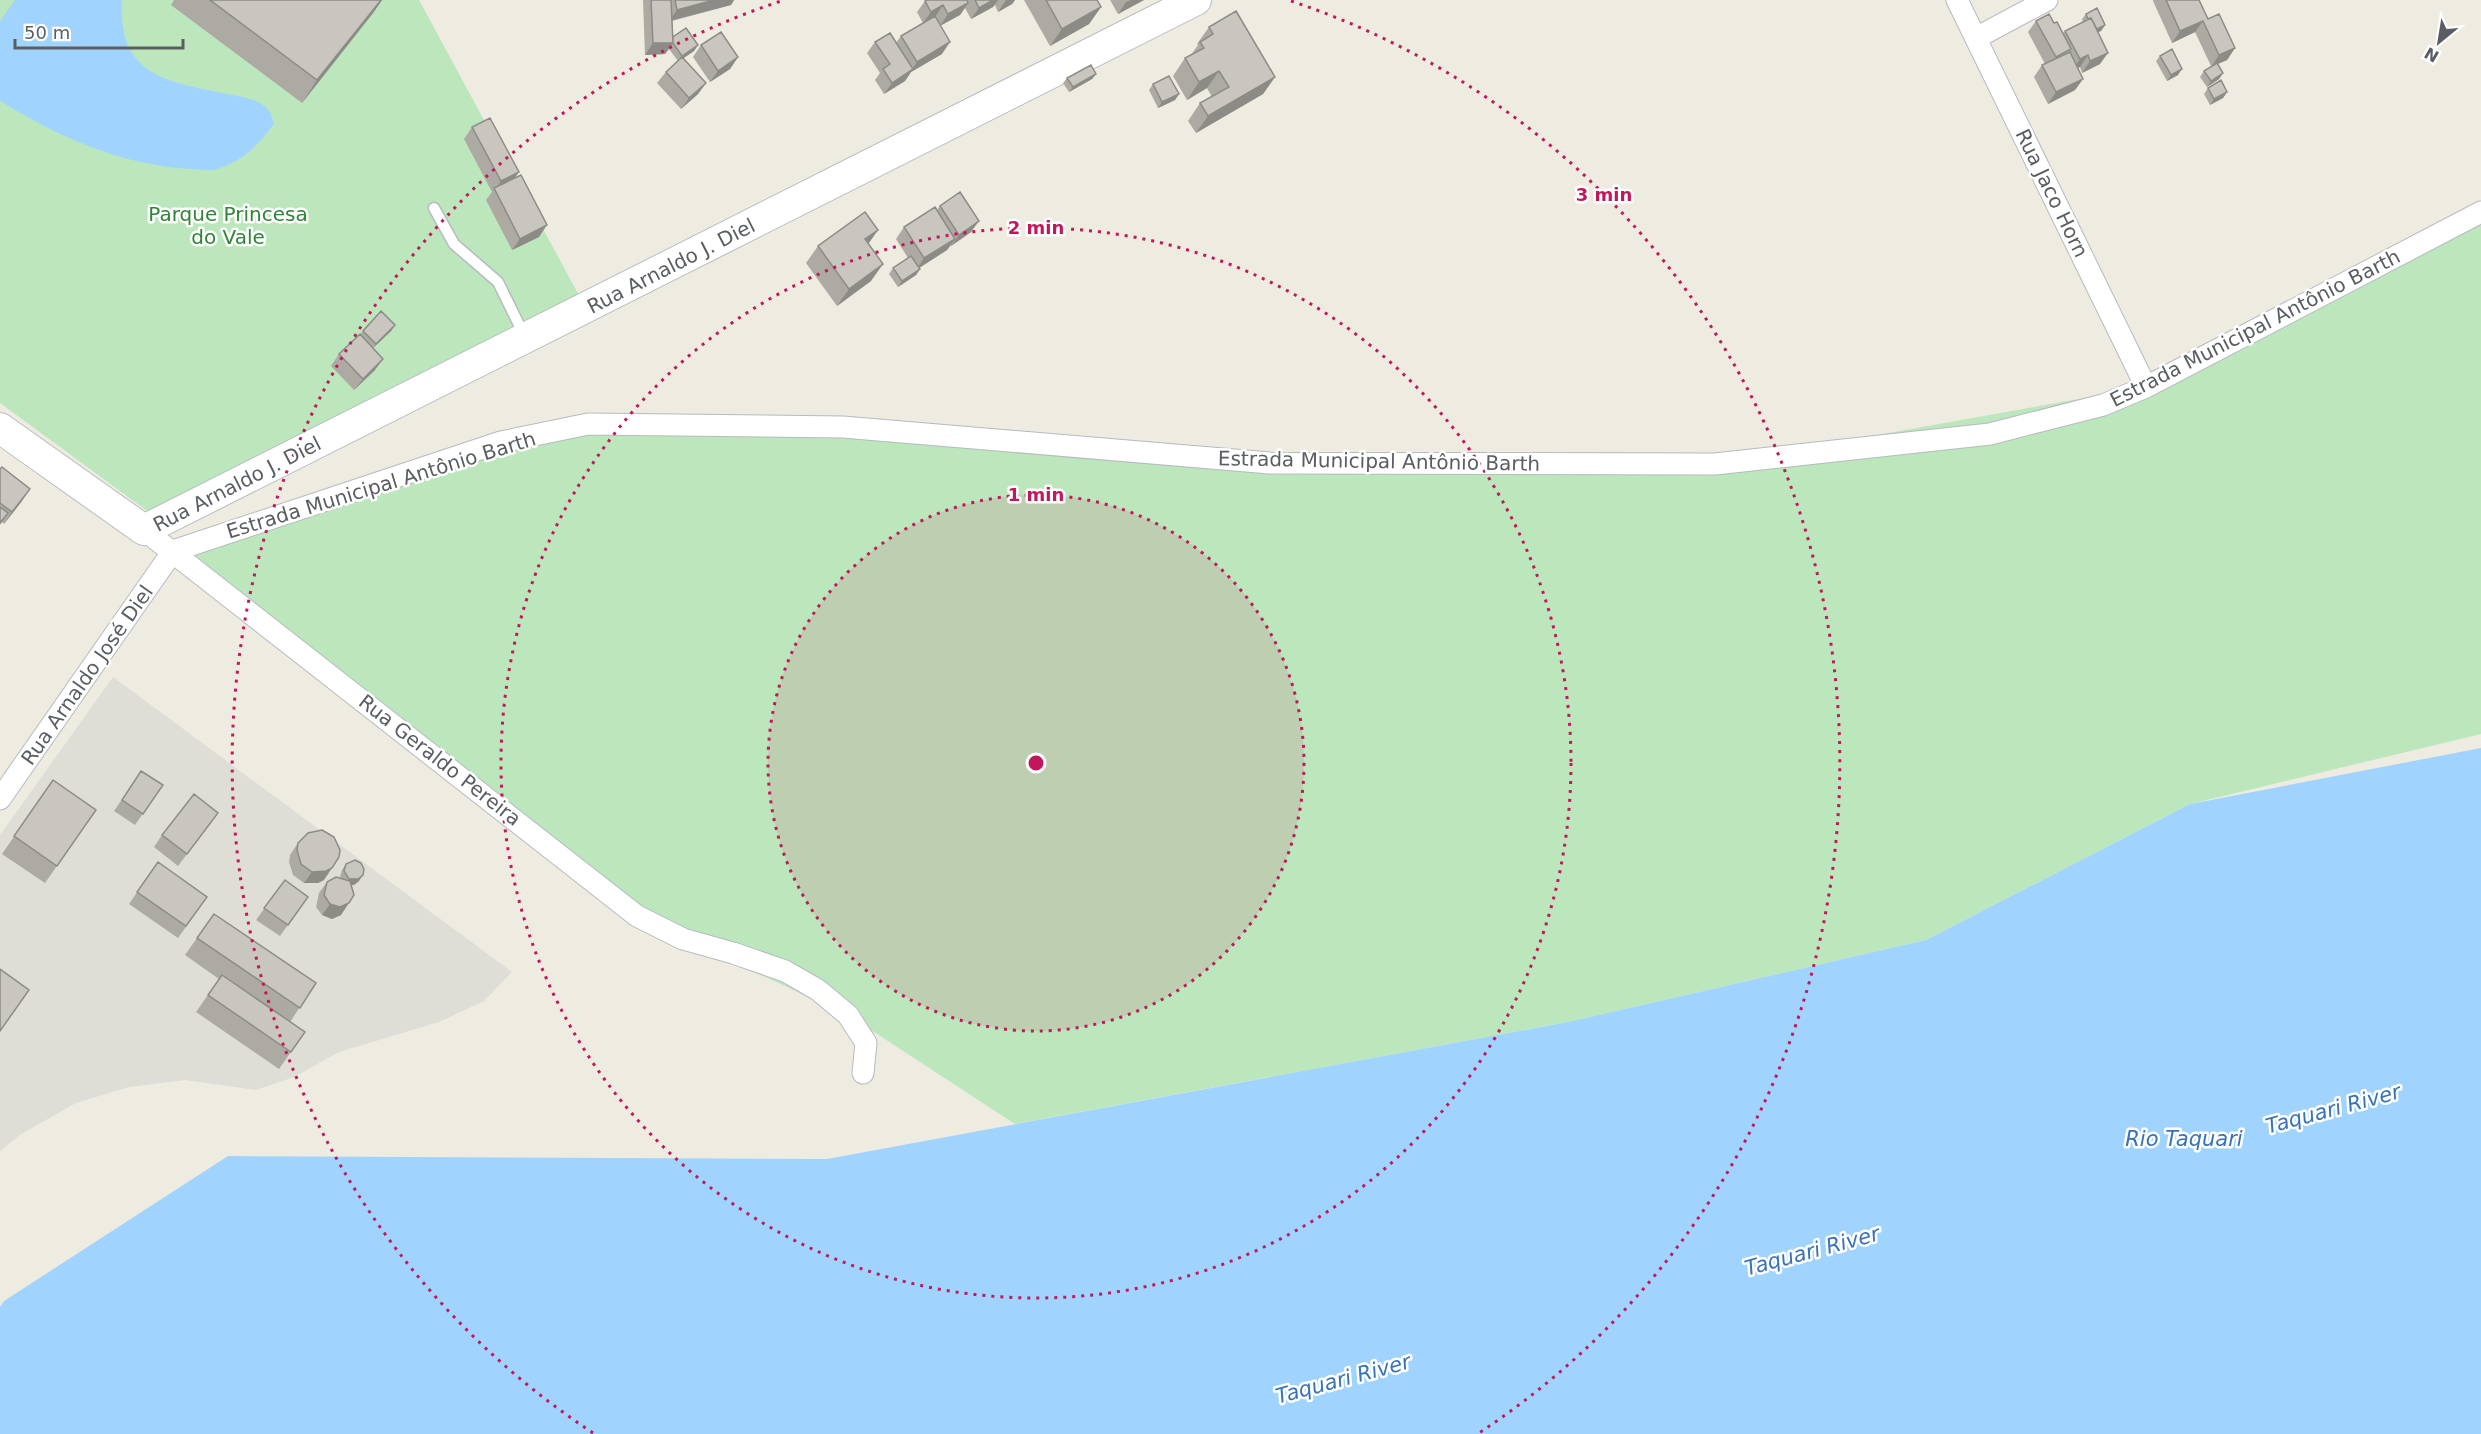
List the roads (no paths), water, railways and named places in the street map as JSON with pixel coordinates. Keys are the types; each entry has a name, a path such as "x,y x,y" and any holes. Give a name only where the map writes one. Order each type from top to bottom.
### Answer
{"street":[{"name":"Rua Arnaldo J. Diel","path":"144,530 1196,0"},
{"name":"Rua Jaco Horn","path":"1957,0 2146,387"},
{"path":"1976,38 2047,0"},
{"name":"Estrada Municipal Antônio Barth","path":"173,550 501,442 588,424 843,428 1270,463 1715,464 1990,434 2103,405 2146,387 2481,212"},
{"name":"Rua Geraldo Pereira","path":"0,428 173,550 637,916 683,939 734,953 785,971 818,990 848,1015 866,1043 863,1073"},
{"name":"Rua Arnaldo José Diel","path":"0,800 173,550"}],"lane":[{"path":"434,208 454,244 498,282 526,339"}],"water":[{"path":"15,0 122,0 123,26 128,46 139,61 152,72 188,86 257,102 266,107 274,124 242,157 226,166 211,170 139,162 91,147 44,126 0,101 0,21"},
{"name":"Rio Taquari","path":"2481,748 2481,1434 0,1434 0,1307 4,1301 228,1156 827,1159 1568,1022 1926,940 2190,804"}],"park label":[{"name":"Parque Princesa do Vale","path":"228,226"}],"water label":[{"name":"Taquari River","path":"2333,1109"},
{"name":"Taquari River","path":"1812,1251"},
{"name":"Taquari River","path":"1343,1379"}]}
